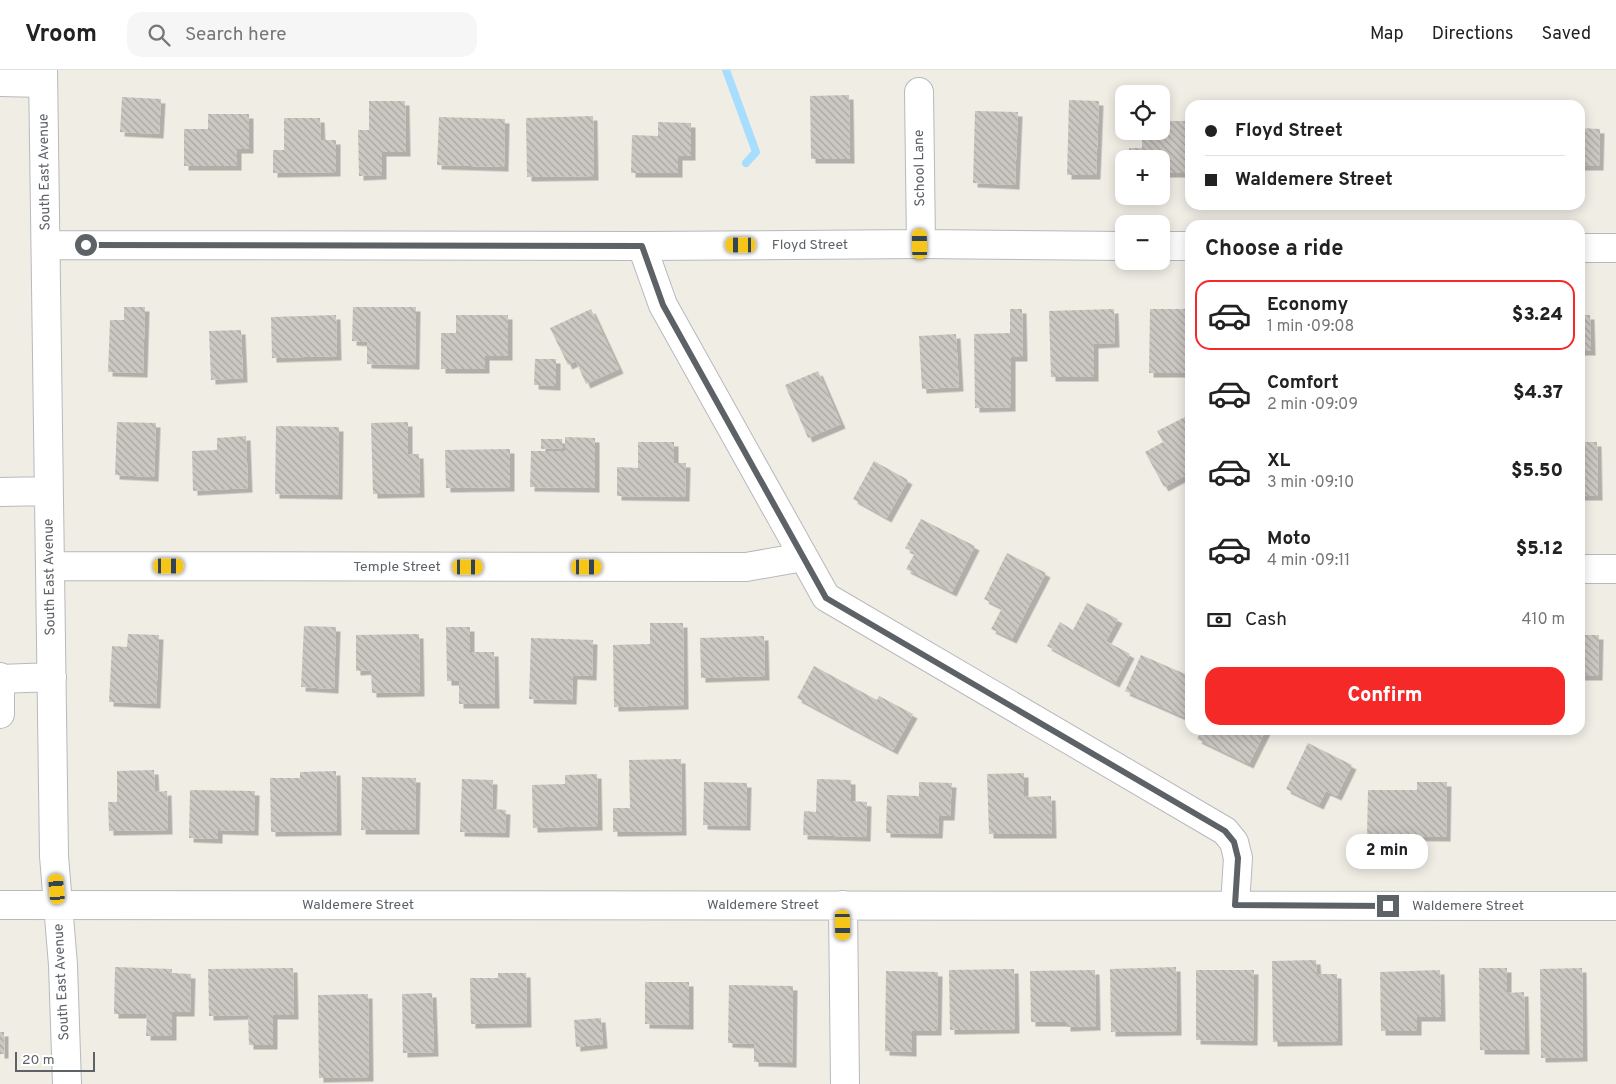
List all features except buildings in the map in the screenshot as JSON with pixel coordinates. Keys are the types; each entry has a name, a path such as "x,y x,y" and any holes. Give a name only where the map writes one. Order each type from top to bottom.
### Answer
{"street":[{"path":"0,82 43,76"},
{"name":"South East Avenue","path":"43,76 54,856 63,965 67,1084"},
{"name":"School Lane","path":"918,92 920,244"},
{"name":"Floyd Street","path":"46,245 642,246 920,244 1115,246"},
{"path":"642,246 663,305 826,598 1225,831 1234,842 1238,858 1235,905"},
{"path":"1170,246 1185,246"},
{"path":"1585,248 1616,248"},
{"path":"0,492 48,491"},
{"name":"Temple Street","path":"50,566 746,567 803,557"},
{"path":"1585,569 1616,569"},
{"path":"0,714 0,678 52,677"},
{"name":"Waldemere Street","path":"0,905 1616,906"},
{"path":"842,905 845,1084"}],"waterway":[{"path":"726,70 756,152 746,163"}],"route":[{"path":"86,245 642,246 663,305 826,598 1225,831 1234,842 1238,858 1235,905 1388,906"}]}
